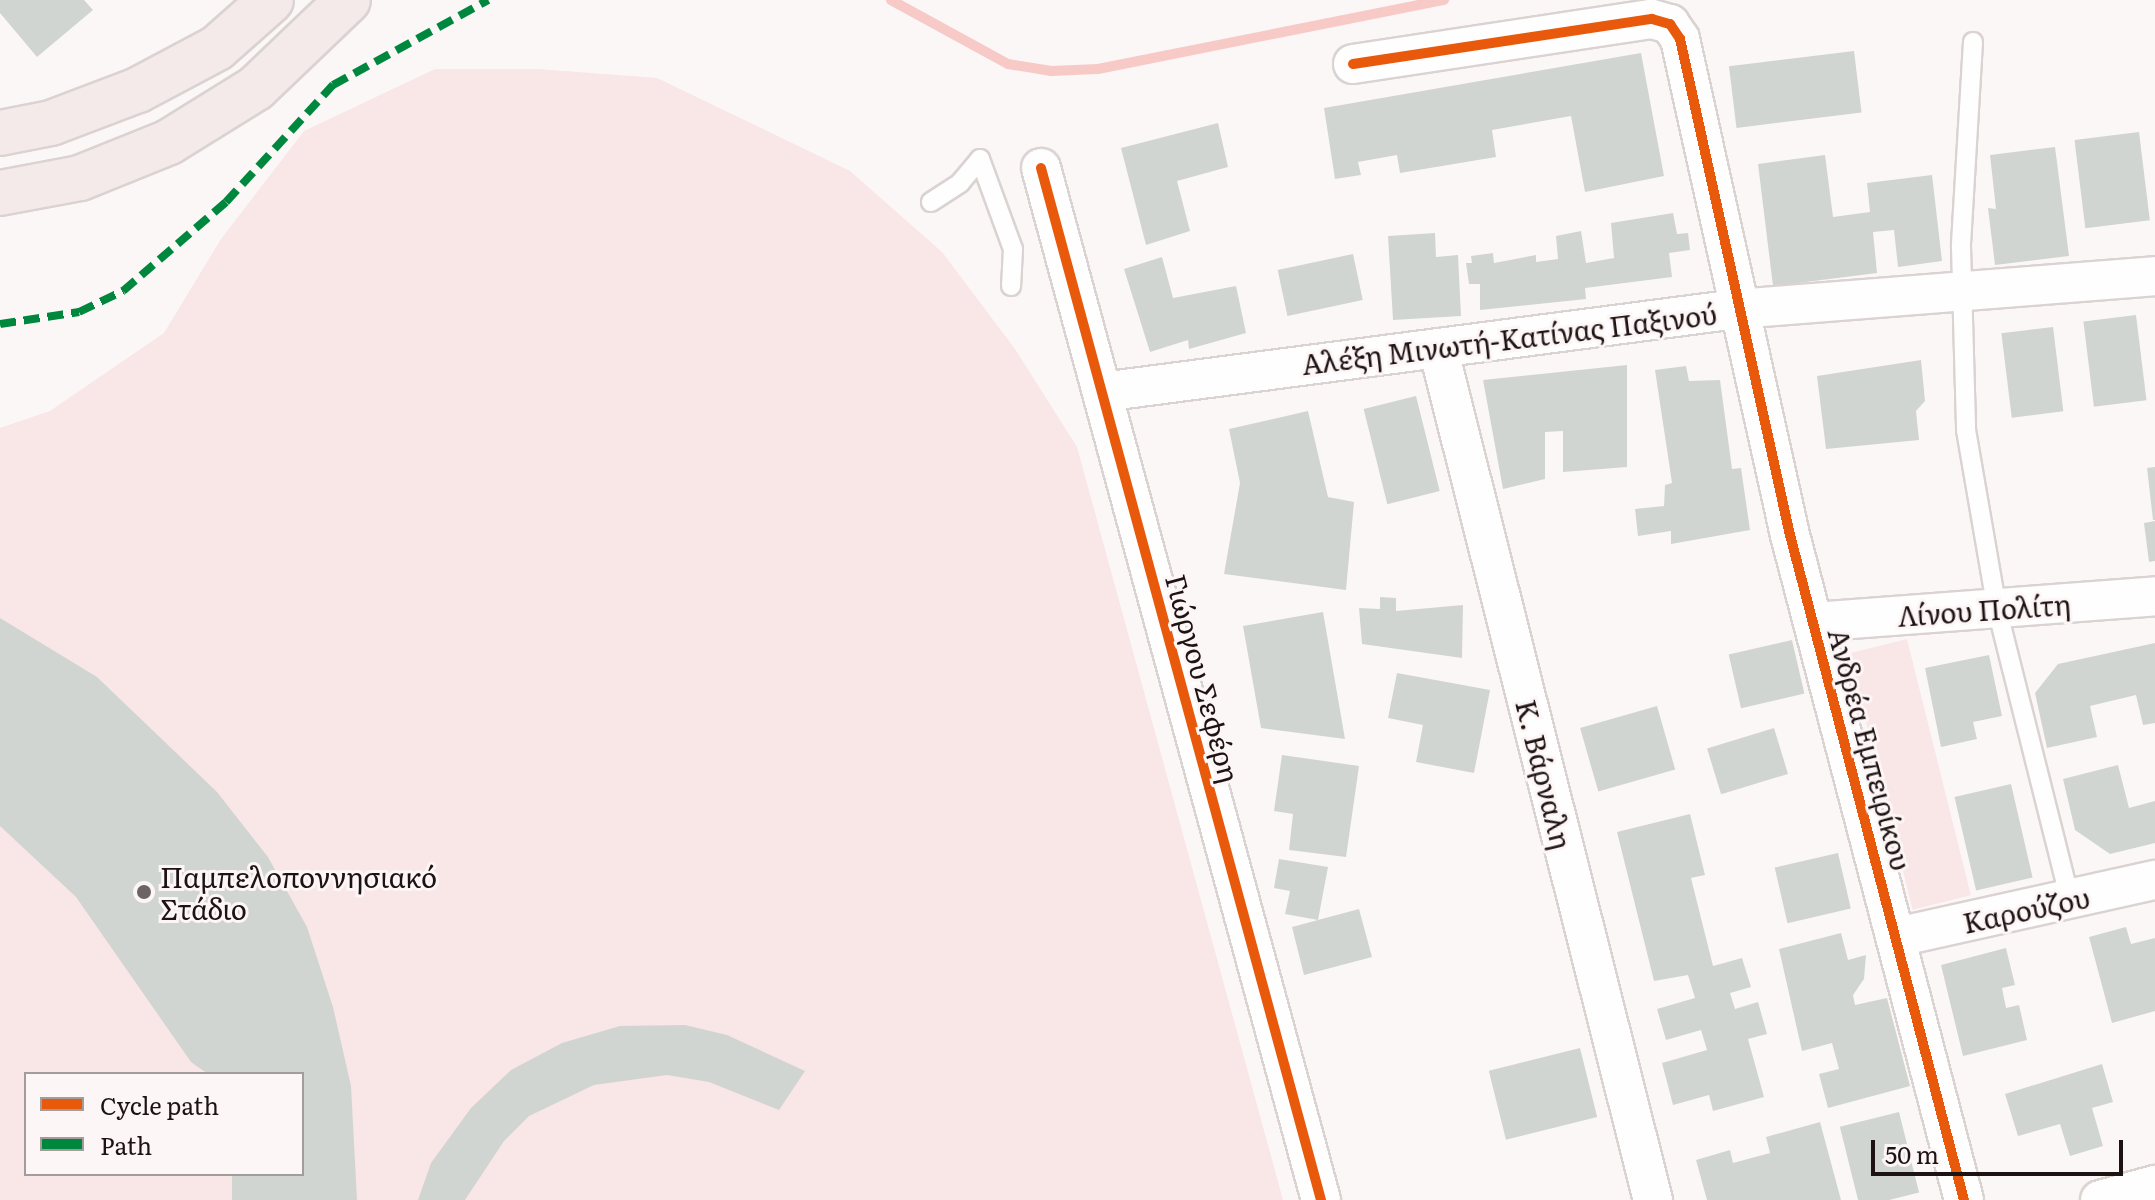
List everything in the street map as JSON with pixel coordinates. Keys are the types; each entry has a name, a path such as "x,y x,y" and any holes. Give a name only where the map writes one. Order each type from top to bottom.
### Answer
{"main road":[{"path":"0,133 51,123 138,90 217,48 271,0"},
{"path":"0,193 80,178 169,142 256,88 348,0"}],"street":[{"name":"Ανδρέα Εμπειρίκου","path":"1353,64 1652,19 1670,24 1684,56 1737,309 1813,622 1964,1200"},
{"name":"Γιώργου Σεφέρη","path":"1041,168 1321,1200"},
{"name":"Αλέξη Μινωτή-Κατίνας Παξινού","path":"1102,392 1737,309 2155,276"},
{"name":"Κ. Βάρναλη","path":"1438,348 1653,1200"},
{"name":"Λίνου Πολίτη","path":"1813,622 2155,596"},
{"name":"Καρούζου","path":"1897,937 2155,880"},
{"path":"2100,1200 2155,1185"}],"lane":[{"path":"1973,42 1961,289 1966,430 1997,609 2070,899"},
{"path":"931,202 960,183 980,159 1013,249 1011,286"}],"shaded area":[{"path":"435,69 538,69 657,78 850,171 942,252 1015,349 1077,447 1283,1200 0,1200 0,428 50,411 164,333 221,239 304,131"},
{"path":"1907,639 1971,895 1913,910 1849,654"}],"building":[{"path":"0,0 84,0 93,10 37,57 0,13"},
{"path":"1854,51 1862,113 1736,128 1729,66"},
{"path":"1641,53 1664,176 1585,192 1571,116 1492,130 1496,157 1400,173 1397,155 1358,162 1361,175 1335,179 1324,108"},
{"path":"1218,123 1228,167 1177,181 1190,231 1146,245 1121,148"},
{"path":"2139,132 2150,220 2085,228 2074,140"},
{"path":"2055,147 2069,256 1995,265 1988,208 1996,209 1990,155"},
{"path":"1825,155 1833,217 1870,212 1867,183 1932,175 1942,261 1898,267 1894,230 1873,232 1877,273 1773,286 1758,164"},
{"path":"1673,213 1677,234 1688,233 1690,250 1669,253 1672,277 1585,288 1586,299 1480,310 1480,284 1469,284 1466,263 1472,263 1471,256 1493,253 1494,263 1536,255 1536,262 1558,259 1556,236 1581,231 1586,263 1614,258 1611,223"},
{"path":"1435,233 1436,257 1458,255 1461,316 1393,320 1388,236"},
{"path":"1353,254 1363,300 1287,316 1278,270"},
{"path":"1162,257 1173,298 1236,286 1246,333 1189,349 1188,340 1150,352 1124,269"},
{"path":"2136,315 2146,400 2094,407 2083,321"},
{"path":"2053,327 2063,411 2012,418 2001,333"},
{"path":"1921,360 1925,401 1916,411 1919,440 1826,449 1817,376"},
{"path":"1627,365 1627,467 1563,472 1563,431 1545,432 1545,479 1503,489 1483,380"},
{"path":"1686,366 1689,381 1720,380 1732,469 1741,468 1750,530 1671,544 1671,531 1638,536 1635,509 1664,506 1665,485 1672,483 1655,370"},
{"path":"1416,396 1440,491 1387,504 1364,409"},
{"path":"1308,411 1328,497 1354,502 1346,590 1224,574 1240,483 1229,429"},
{"path":"2155,467 2155,520 2153,520 2147,468"},
{"path":"2155,521 2155,561 2149,562 2144,523"},
{"path":"1380,597 1396,598 1396,611 1463,605 1462,658 1362,644 1359,608 1380,609"},
{"path":"1323,612 1345,739 1261,728 1243,626"},
{"name":"Παμπελοποννησιακό Στάδιο","path":"0,618 97,677 217,792 268,857 307,927 333,1007 351,1086 357,1200 232,1200 232,1176 304,1176 304,1072 205,1072 191,1062 76,897 0,826"},
{"path":"1792,640 1804,694 1741,708 1729,655"},
{"path":"2155,643 2155,723 2143,725 2136,695 2090,706 2097,737 2047,748 2035,693 2058,664"},
{"path":"1989,655 2002,716 1973,722 1977,739 1941,747 1925,668"},
{"path":"1397,673 1490,690 1474,773 1416,762 1423,725 1388,718"},
{"path":"1657,706 1675,769 1598,791 1580,728"},
{"path":"1774,728 1788,774 1721,794 1707,748"},
{"path":"1282,755 1359,766 1346,857 1289,850 1293,814 1274,811"},
{"path":"2118,765 2129,808 2155,801 2155,843 2110,854 2075,830 2063,779"},
{"path":"2011,784 2033,878 1976,891 1954,797"},
{"path":"1690,814 1705,875 1691,878 1713,966 1742,958 1751,987 1730,993 1735,1009 1758,1002 1767,1034 1748,1039 1764,1097 1713,1111 1709,1095 1673,1105 1662,1063 1707,1050 1701,1030 1666,1040 1657,1009 1695,998 1688,975 1654,981 1617,832"},
{"path":"1838,853 1851,909 1787,923 1775,868"},
{"path":"1279,859 1328,867 1318,920 1285,914 1290,891 1274,888"},
{"path":"1359,909 1372,957 1304,975 1292,927"},
{"path":"2126,927 2131,944 2155,938 2155,1011 2112,1023 2089,937"},
{"path":"1841,933 1848,960 1866,955 1864,979 1853,995 1855,1005 1887,998 1910,1086 1828,1108 1819,1074 1839,1069 1832,1043 1802,1051 1779,949"},
{"path":"2006,948 2015,985 2002,988 2006,1008 2019,1005 2027,1040 1963,1056 1941,965"},
{"path":"685,1025 727,1035 805,1071 779,1110 709,1082 667,1075 594,1085 529,1116 504,1141 465,1200 418,1200 431,1163 471,1108 511,1070 562,1043 620,1026"},
{"path":"1580,1048 1597,1117 1506,1140 1489,1071"},
{"path":"2102,1064 2113,1102 2092,1108 2103,1146 2070,1156 2060,1124 2018,1136 2005,1094"},
{"path":"1899,1112 1919,1193 1889,1200 1858,1200 1840,1127"},
{"path":"1820,1122 1841,1200 1707,1200 1696,1160 1730,1150 1733,1163 1770,1153 1766,1137"}],"waterway":[{"path":"891,0 1008,64 1051,71 1098,69 1444,0"}],"marked path":[{"path":"0,324 79,312 123,291 226,202 333,85 488,0"}],"cycle path":[{"path":"1353,64 1652,19 1670,24 1680,39 1790,535 1964,1200"},
{"path":"1041,168 1321,1200"}],"place":[{"name":"Παμπελοποννησιακό Στάδιο","path":"144,892"}]}
